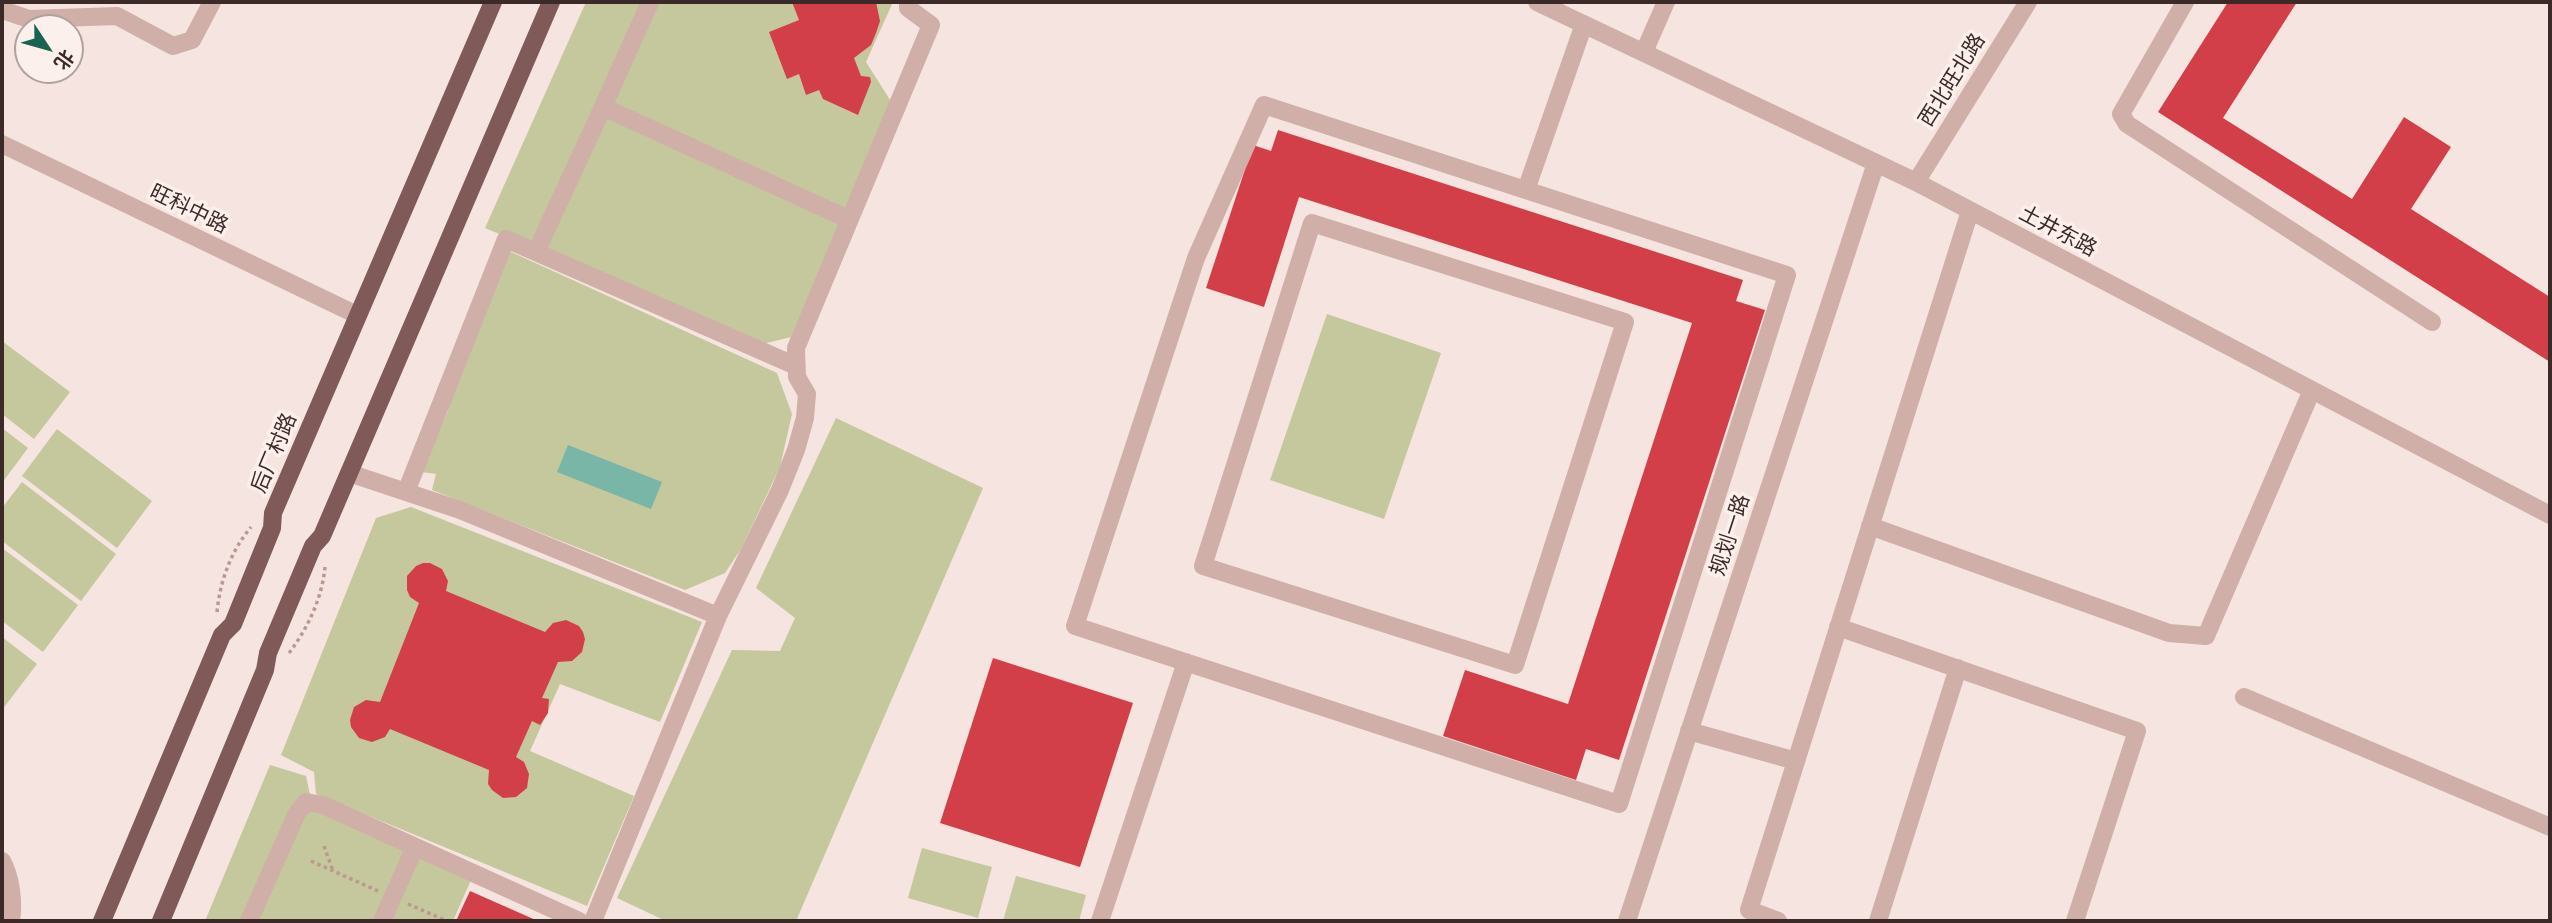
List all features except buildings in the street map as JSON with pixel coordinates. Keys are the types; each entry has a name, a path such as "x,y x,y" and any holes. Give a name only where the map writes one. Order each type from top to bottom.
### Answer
{"main road":[{"name":"后厂村路","path":"102,921 222,635 233,624 272,528 274,513 492,2"},
{"path":"161,921 313,546 322,536 551,2"}],"street":[{"path":"3,11 30,19 117,16 173,46 192,40 212,2"},
{"path":"536,253 650,2"},
{"path":"593,921 718,616 780,489 796,450 805,418 807,394 797,377 796,348 931,24 908,8 908,2"},
{"name":"土井东路","path":"1537,2 1916,182 2550,515"},
{"path":"1644,52 1666,2"},
{"name":"西北旺北路","path":"1916,182 2028,2"},
{"path":"2185,2 2121,114 2127,124 2432,322"},
{"path":"1526,190 1584,24"},
{"path":"1265,105 1526,190 1787,275 1619,804 1075,626 1196,258 1265,105"},
{"path":"603,107 848,219"},
{"name":"旺科中路","path":"2,144 357,315"},
{"name":"规划一路","path":"1627,921 1876,163"},
{"path":"1778,921 1749,910 1970,211"},
{"path":"1312,223 1625,322 1515,665 1203,566 1312,223"},
{"path":"406,492 506,239 796,366"},
{"path":"1870,526 2169,633 2206,636 2312,390"},
{"path":"349,473 460,510 718,616"},
{"path":"1838,627 2137,731 2075,921"},
{"path":"1100,921 1186,662"},
{"path":"1878,921 1958,668"},
{"path":"2244,697 2550,827"},
{"path":"1689,731 1796,761"},
{"path":"249,921 297,813 306,802 323,805 579,921"},
{"path":"382,921 415,847"},
{"path":"2,861 8,871 12,921"}],"path":[{"path":"324,846 333,871"}],"green space":[{"path":"586,2 893,2 866,62 892,103 791,337 763,344 485,228"},
{"path":"509,251 777,373 792,414 780,467 741,549 725,573 685,590 432,490 436,474 421,472 448,411 447,400"},
{"path":"1327,314 1441,353 1384,519 1270,480"},
{"path":"2,341 70,392 34,439 2,414"},
{"path":"836,418 983,488 796,921 666,921 617,898 732,650 780,651 795,618 756,588"},
{"path":"2,428 28,448 2,483"},
{"path":"57,429 152,501 117,548 22,476"},
{"path":"22,482 116,554 81,601 2,541 2,508"},
{"path":"411,507 702,622 660,722 560,684 530,751 634,796 587,906 316,794 314,772 281,755 376,518"},
{"path":"2,548 78,605 43,652 2,621"},
{"path":"2,637 37,664 2,710"},
{"path":"270,765 306,776 313,809 471,880 453,921 205,921"},
{"path":"922,848 992,867 978,918 908,898"},
{"path":"1016,876 1086,895 1079,921 1003,921"}],"water":[{"path":"568,445 662,482 651,509 557,472"}]}
